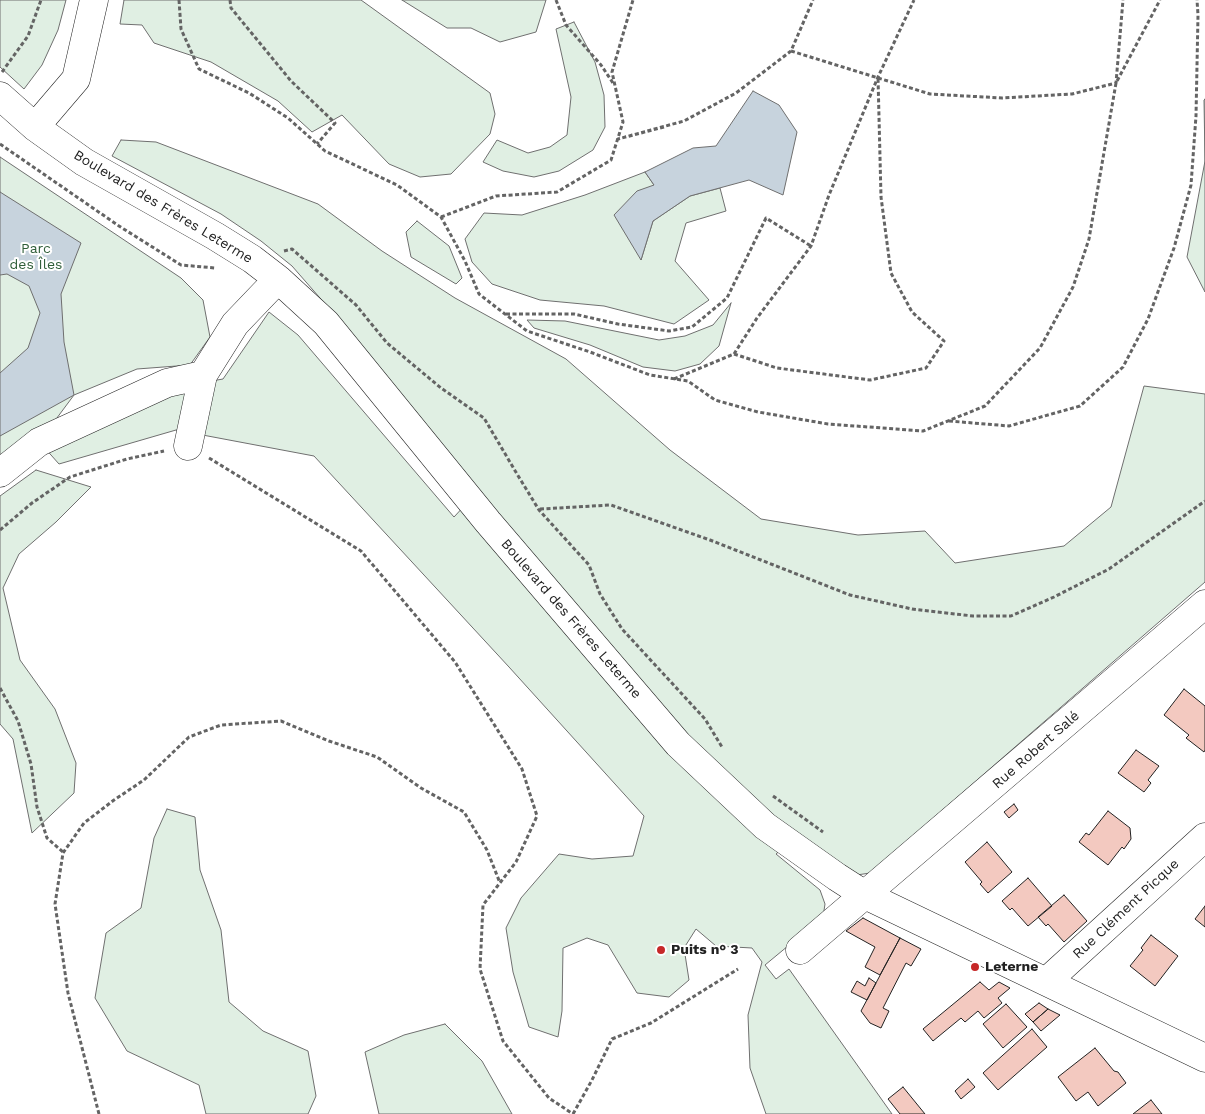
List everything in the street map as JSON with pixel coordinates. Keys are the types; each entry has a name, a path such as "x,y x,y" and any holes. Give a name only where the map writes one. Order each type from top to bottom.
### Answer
{"street":[{"path":"35,127 76,79 94,0"},
{"name":"Boulevard des Frères Leterme","path":"0,96 35,127 84,162 252,259 278,279 326,323 488,522 678,744 765,826 837,878 866,896 1205,1058"},
{"path":"188,446 203,375 235,324 278,279"},
{"path":"0,473 39,442 167,383 203,375"},
{"name":"Rue Robert Salé","path":"800,950 866,896 1205,604"},
{"name":"Rue Clément Picque","path":"1047,981 1205,837"}],"path":[{"path":"0,74 28,36 41,0"},
{"path":"179,0 181,29 199,69 249,93 288,118 325,151 397,185 440,217 479,294 527,331 650,375 688,381 715,400 758,412 828,424 923,431 985,406 1040,348 1073,286 1089,239 1116,83 1123,0"},
{"path":"230,0 231,8 291,81 335,123 317,144"},
{"path":"556,0 566,25 601,65 616,87"},
{"path":"440,217 496,196 557,192 610,160 623,122 612,72 633,0"},
{"path":"618,139 684,121 736,93 791,51 813,0"},
{"path":"673,379 734,354 757,318 811,246 829,195 878,77 914,0"},
{"path":"791,51 930,94 1002,98 1072,94 1116,83 1160,0"},
{"path":"948,421 1009,426 1052,415 1080,406 1123,366 1151,310 1174,248 1191,185 1196,116 1197,0"},
{"path":"734,354 777,368 870,380 926,368 944,341 912,312 891,273 881,196 878,77"},
{"path":"618,139 664,127"},
{"path":"506,314 574,314 618,324 669,331 692,327 727,298 766,218 811,246"},
{"path":"0,530 32,503 70,477 127,459 188,446 361,551 455,662 522,769 537,816 516,862 483,905 480,969 503,1041 549,1098 573,1114 612,1039 651,1023 738,969"},
{"path":"723,750 705,719 622,629 600,594 589,565 539,510 611,505 710,540 850,595 912,609 973,616 1011,616 1054,597 1108,569 1205,501"},
{"path":"0,688 18,721 31,764 37,806 47,838 63,853"},
{"path":"99,1114 68,993 55,904 63,853 84,822 144,780 189,737 221,724 281,721 330,741 377,757 422,788 464,812 487,850 500,883"},
{"path":"768,792 827,836"}],"green space":[{"path":"0,0 66,0 58,30 42,65 24,89 0,67"},
{"path":"124,0 361,0 490,93 495,114 490,134 451,174 420,177 389,164 342,115 312,132 278,101 211,62 154,43 142,25 120,24"},
{"path":"402,0 546,0 536,32 500,42 471,28 447,28"},
{"path":"574,22 595,62 604,95 605,127 593,150 559,171 534,177 503,171 483,162 497,140 528,153 550,147 567,135 571,97 556,29"},
{"path":"1205,99 1205,161 1204,100"},
{"path":"121,140 156,142 318,204 382,251 455,298 566,359 670,450 761,519 858,535 925,531 955,563 1064,546 1111,507 1144,386 1205,394 1205,582 870,873 850,876 796,837 776,854 820,890 825,904 823,917 765,965 776,979 789,969 892,1114 766,1114 750,1068 748,1015 762,962 752,948 716,946 696,929 684,948 689,980 669,997 637,993 608,945 587,938 563,948 562,1011 558,1037 529,1027 513,972 506,928 521,898 559,854 592,859 633,856 644,816 314,456 176,430 59,464 43,446 183,386 223,379 269,312 298,335 454,517 478,491 341,322 292,266 261,241 221,214 112,156"},
{"path":"0,157 181,278 203,300 210,337 190,365 137,369 74,395 39,442 0,473"},
{"path":"1205,161 1205,292 1187,257"},
{"path":"645,172 654,185 641,260 653,221 690,196 720,188 726,211 686,223 675,261 709,300 674,324 604,306 540,300 492,284 472,262 465,239 484,213 522,215 585,195"},
{"path":"417,221 449,246 462,278 456,284 411,257 406,232"},
{"path":"731,303 719,346 700,364 675,371 643,367 590,345 534,328 527,320 565,321 659,340 685,336 713,325"},
{"path":"36,470 91,487 56,522 19,554 3,588 20,660 55,709 76,763 74,793 32,833 13,739 0,724 0,496"},
{"path":"167,809 195,817 200,870 221,930 229,1002 263,1031 308,1051 316,1096 308,1114 206,1114 199,1085 127,1051 95,998 106,933 141,908 154,838"},
{"path":"445,1024 482,1061 512,1114 379,1114 365,1052 404,1035"}],"shaded area":[{"path":"753,91 779,105 797,132 783,195 749,180 690,196 653,221 641,260 614,215 637,191 654,185 645,172 693,148 716,146"},
{"name":"Parc des Îles","path":"0,192 81,243 61,294 64,342 74,395 0,436 0,373 28,348 40,313 29,286 7,274 0,275"}],"building":[{"path":"1184,689 1205,706 1204,752 1186,738 1189,735 1164,715"},
{"path":"1136,750 1159,766 1148,780 1151,783 1144,792 1118,773"},
{"path":"1014,804 1018,810 1009,818 1004,812"},
{"path":"1108,811 1130,828 1131,839 1108,865 1079,842 1086,833 1089,835"},
{"path":"987,842 1012,872 988,893 980,884 982,882 965,862"},
{"path":"1028,878 1052,906 1028,926 1012,908 1010,910 1002,901"},
{"path":"1064,895 1087,921 1064,942 1048,924 1046,926 1038,917"},
{"path":"1205,906 1205,927 1195,919"},
{"path":"863,918 900,938 880,975 865,967 875,947 846,931"},
{"path":"1151,935 1178,956 1155,986 1130,966 1143,950 1141,948"},
{"path":"900,938 921,949 911,966 906,963 883,1008 889,1011 881,1028 870,1023 861,1011"},
{"path":"869,978 876,983 867,1000 851,992 857,981 865,986"},
{"path":"980,982 989,990 999,982 1010,988 998,998 1002,1003 984,1018 978,1011 965,1022 961,1018 933,1041 923,1029"},
{"path":"1039,1003 1048,1009 1033,1022 1025,1014"},
{"path":"1006,1004 1027,1027 1003,1048 983,1024"},
{"path":"1048,1009 1060,1015 1041,1031 1033,1022"},
{"path":"1032,1029 1047,1047 998,1090 983,1073"},
{"path":"1095,1048 1126,1083 1098,1106 1088,1092 1076,1101 1058,1077"},
{"path":"968,1079 975,1087 961,1099 955,1091"},
{"path":"903,1087 925,1114 900,1114 888,1099"},
{"path":"1151,1100 1162,1114 1133,1114"}],"place":[{"name":"Puits n° 3","path":"661,950"},
{"name":"Leterne","path":"975,967"}]}
